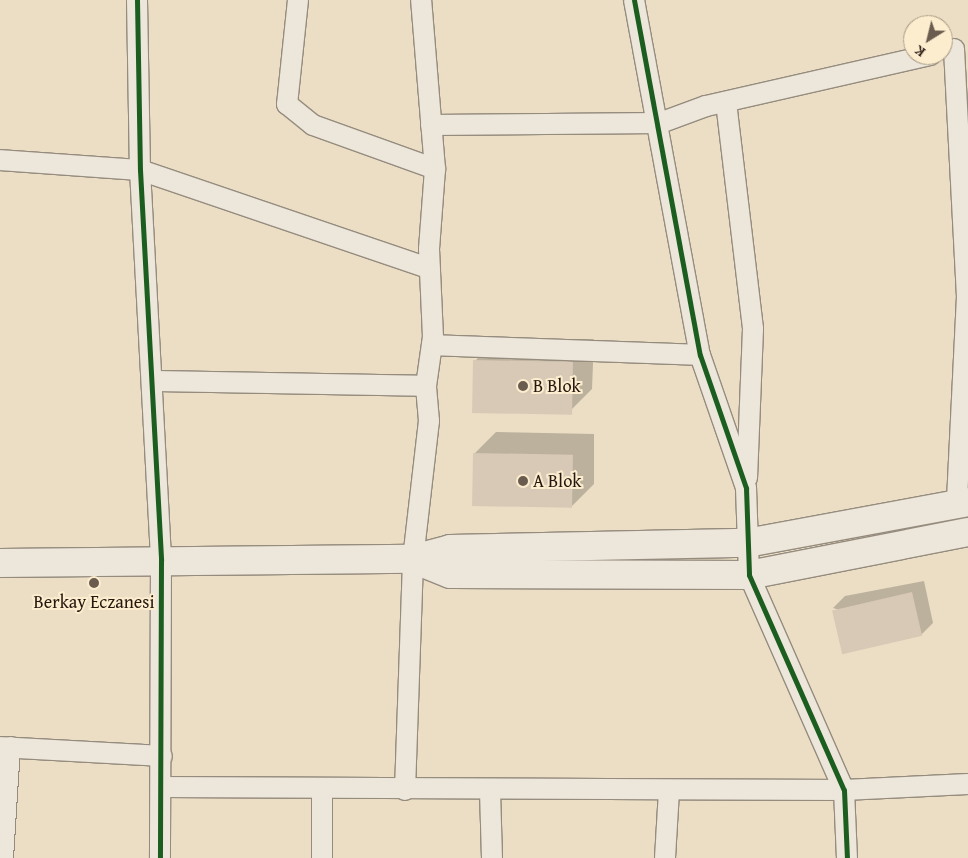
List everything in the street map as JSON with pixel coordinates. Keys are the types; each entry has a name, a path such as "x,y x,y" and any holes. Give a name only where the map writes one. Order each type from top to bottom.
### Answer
{"main road":[{"path":"0,563 412,558 450,549 747,543 962,503"},
{"path":"412,558 450,574 748,575 968,532"}],"street":[{"path":"137,0 140,170 162,560 162,787 160,858"},
{"path":"298,0 288,104 313,124 435,169"},
{"path":"405,790 412,558 429,421 426,386 432,345 430,269 435,169 421,0"},
{"path":"634,0 660,123 678,252 700,355 746,488"},
{"path":"955,49 967,296 962,503"},
{"path":"431,125 660,123 726,102 903,61"},
{"path":"726,102 753,329 746,488 748,575 844,790 847,858"},
{"path":"0,160 140,170 430,269"},
{"path":"432,345 700,355"},
{"path":"152,380 426,386"},
{"path":"3,858 5,747 162,756"},
{"path":"162,787 669,791 844,790 968,784"},
{"path":"322,789 322,858"},
{"path":"490,791 492,858"},
{"path":"666,858 669,791"}],"building":[{"name":"B Blok","path":"473,360 573,362 572,415 472,413"},
{"name":"A Blok","path":"473,453 573,455 572,508 472,506"},
{"path":"912,592 922,636 842,654 832,610"}],"cycle path":[{"path":"137,0 140,170 161,560 160,858"},
{"path":"634,0 700,355 746,488 749,575 844,790 847,858"}],"place":[{"name":"B Blok","path":"523,386"},
{"name":"A Blok","path":"523,481"},
{"name":"Berkay Eczanesi","path":"94,583"}]}
